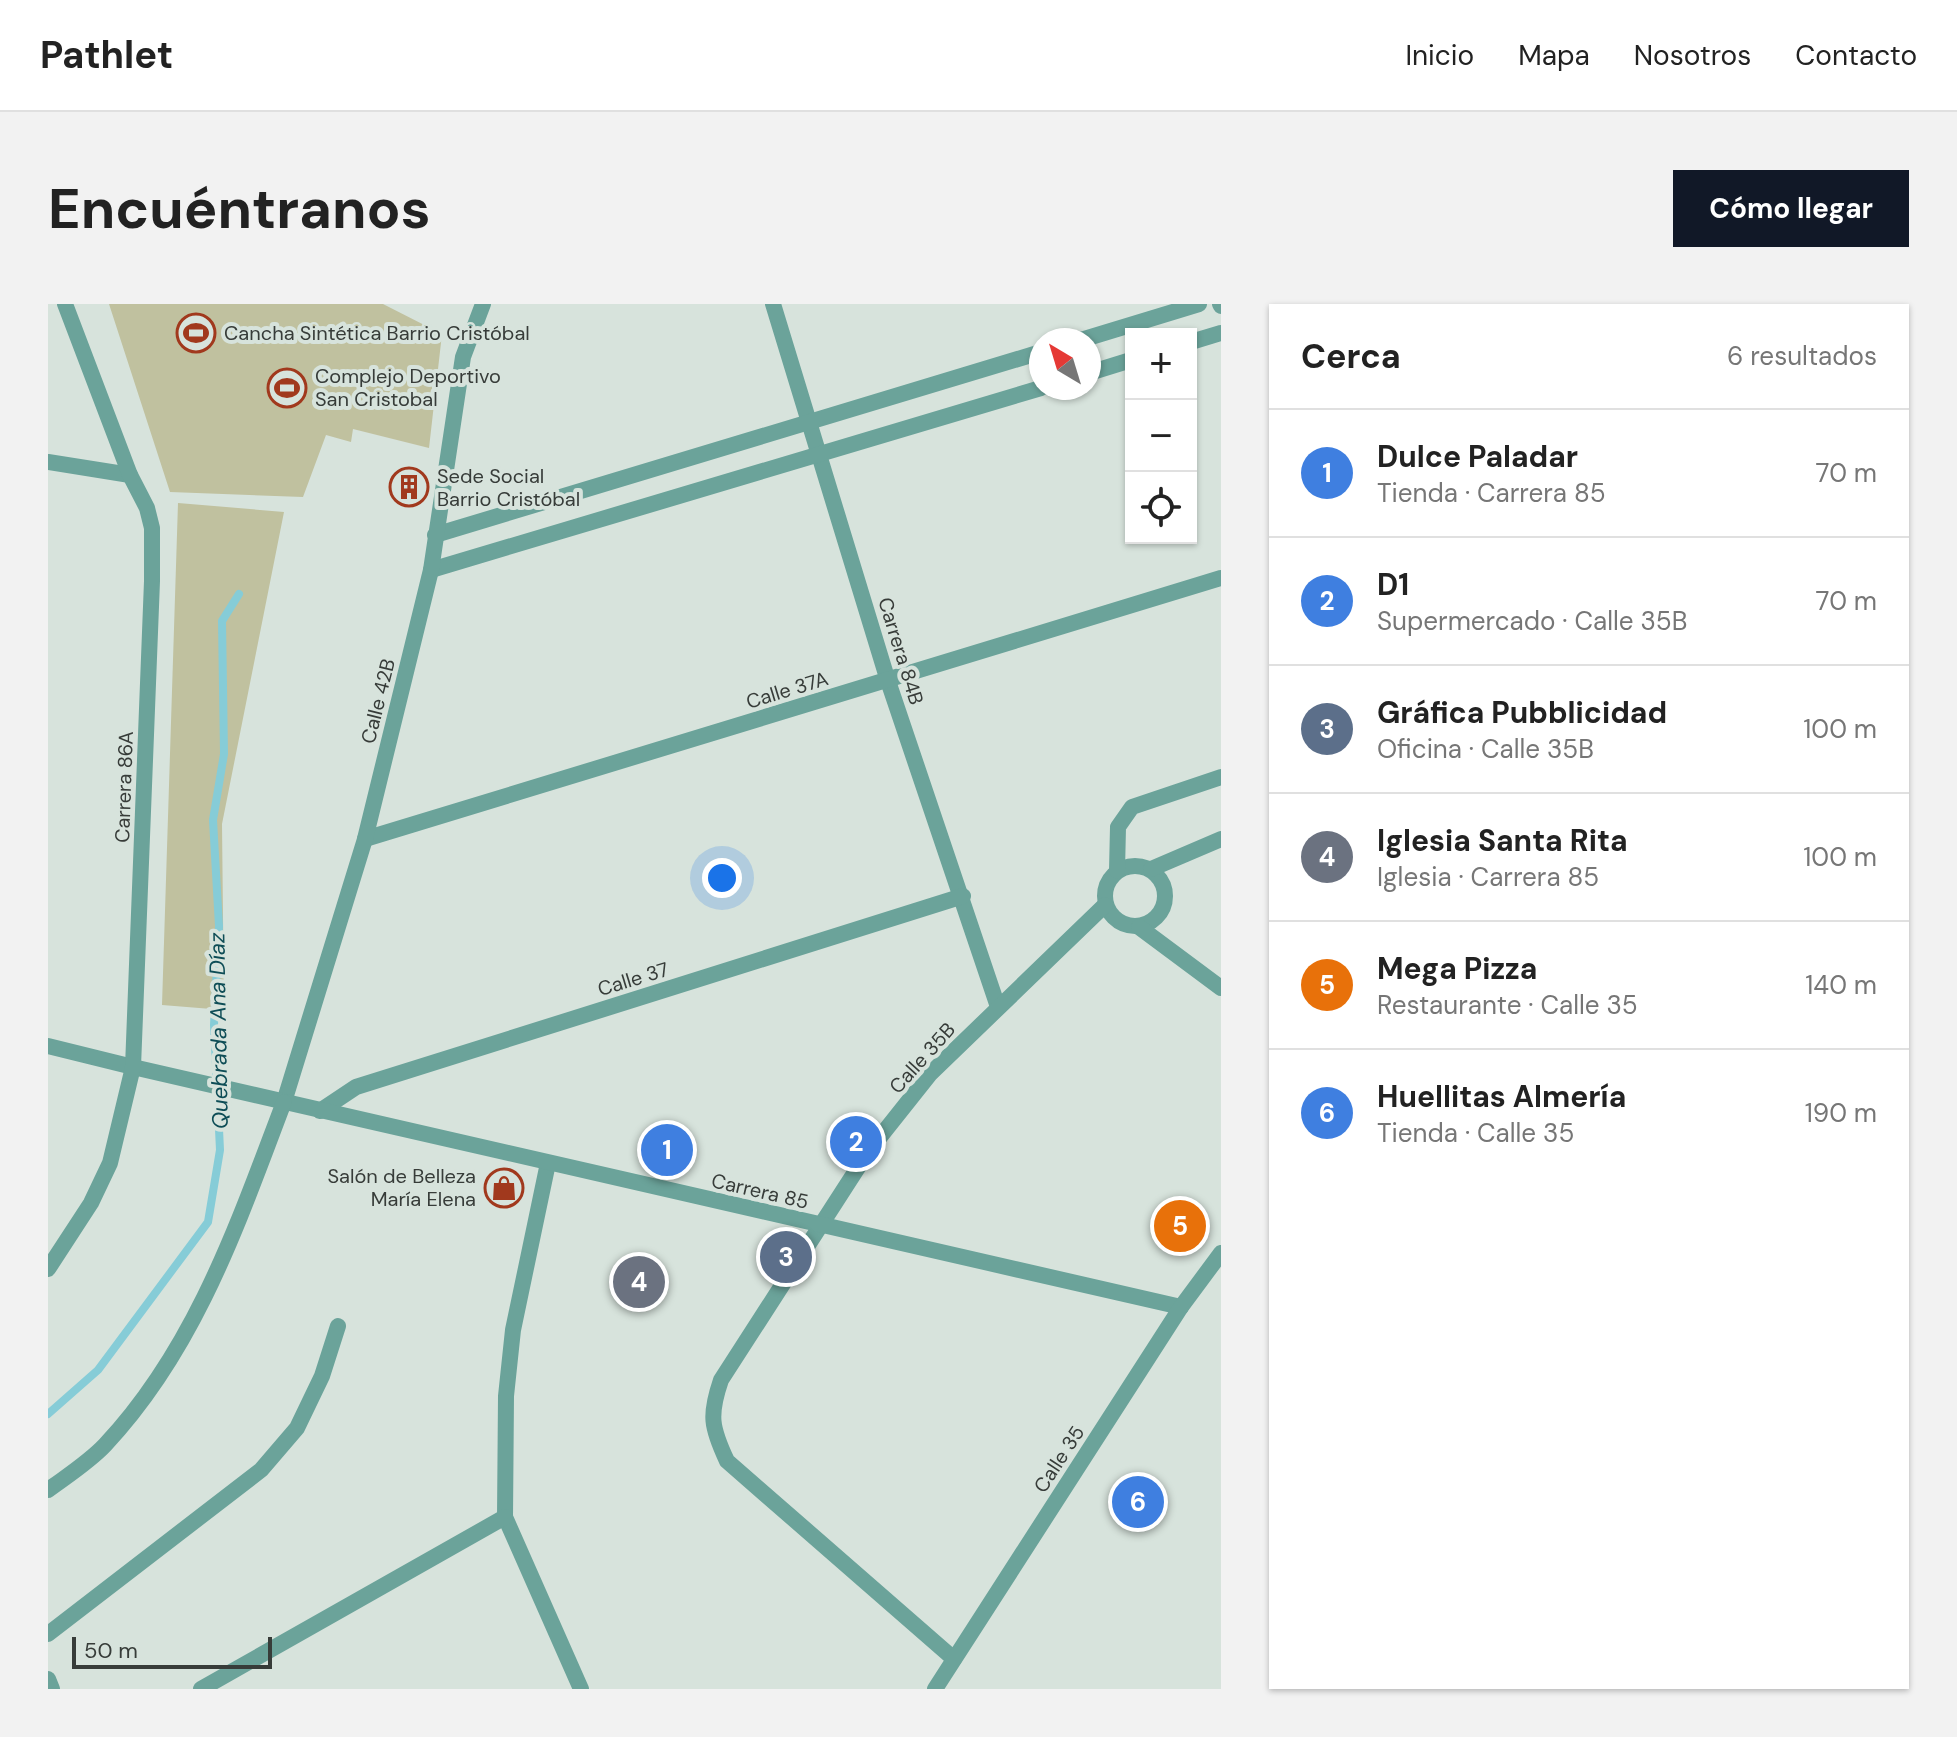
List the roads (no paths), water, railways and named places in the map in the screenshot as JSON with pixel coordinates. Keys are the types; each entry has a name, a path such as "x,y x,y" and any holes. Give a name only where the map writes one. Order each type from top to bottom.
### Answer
{"street":[{"name":"Carrera 86A","path":"48,1269 91,1203 110,1163 133,1067 152,528 147,508 130,475 65,304"},
{"name":"Calle 42B","path":"284,1102 365,839 431,570 463,357 483,304"},
{"name":"Carrera 84B","path":"773,304 888,681 998,1007"},
{"path":"1101,334 1199,304"},
{"path":"1197,340 1221,333"},
{"path":"435,535 1029,356"},
{"path":"1101,369 1125,362"},
{"path":"431,570 1029,392"},
{"path":"48,462 130,475"},
{"name":"Calle 37A","path":"365,839 1221,578"},
{"path":"1117,871 1118,827 1124,815 1146,799 1221,777"},
{"path":"1151,869 1221,839"},
{"path":"1134,865 1151,869 1162,881 1166,897 1163,909 1153,922 1139,927 1124,925 1113,918 1105,905 1106,886 1117,871 1134,865"},
{"name":"Calle 37","path":"320,1111 356,1087 963,896"},
{"name":"Calle 35B","path":"954,1659 727,1461 713,1430 712,1405 721,1380 868,1152 930,1074 1105,905"},
{"path":"1139,927 1221,988"},
{"path":"48,1046 284,1102 226,1254 166,1368 103,1447 48,1490"},
{"name":"Carrera 85","path":"284,1102 1181,1307"},
{"path":"548,1163 513,1330 506,1396 505,1517 581,1689"},
{"name":"Calle 35","path":"935,1689 1181,1307 1221,1253"},
{"path":"48,1634 261,1470 297,1428 322,1376 338,1326"},
{"path":"201,1689 505,1517"},
{"path":"48,1679 52,1689"}],"waterway":[{"name":"Quebrada Ana Díaz","path":"48,1414 98,1370 208,1222 220,1150 214,1025 219,926 213,820 224,754 222,621 239,594"}],"place":[{"name":"Cancha Sintética Barrio Cristóbal","path":"196,333"},
{"name":"Complejo Deportivo San Cristobal","path":"287,388"},
{"name":"Sede Social Barrio Cristóbal","path":"409,487"},
{"name":"D1","path":"856,1142"},
{"name":"Dulce Paladar","path":"667,1150"},
{"name":"Salón de Belleza María Elena","path":"504,1188"},
{"name":"Mega Pizza","path":"1180,1226"},
{"name":"Gráfica Pubblicidad","path":"786,1257"},
{"name":"Iglesia Santa Rita","path":"639,1282"},
{"name":"Huellitas Almería","path":"1138,1502"}]}
